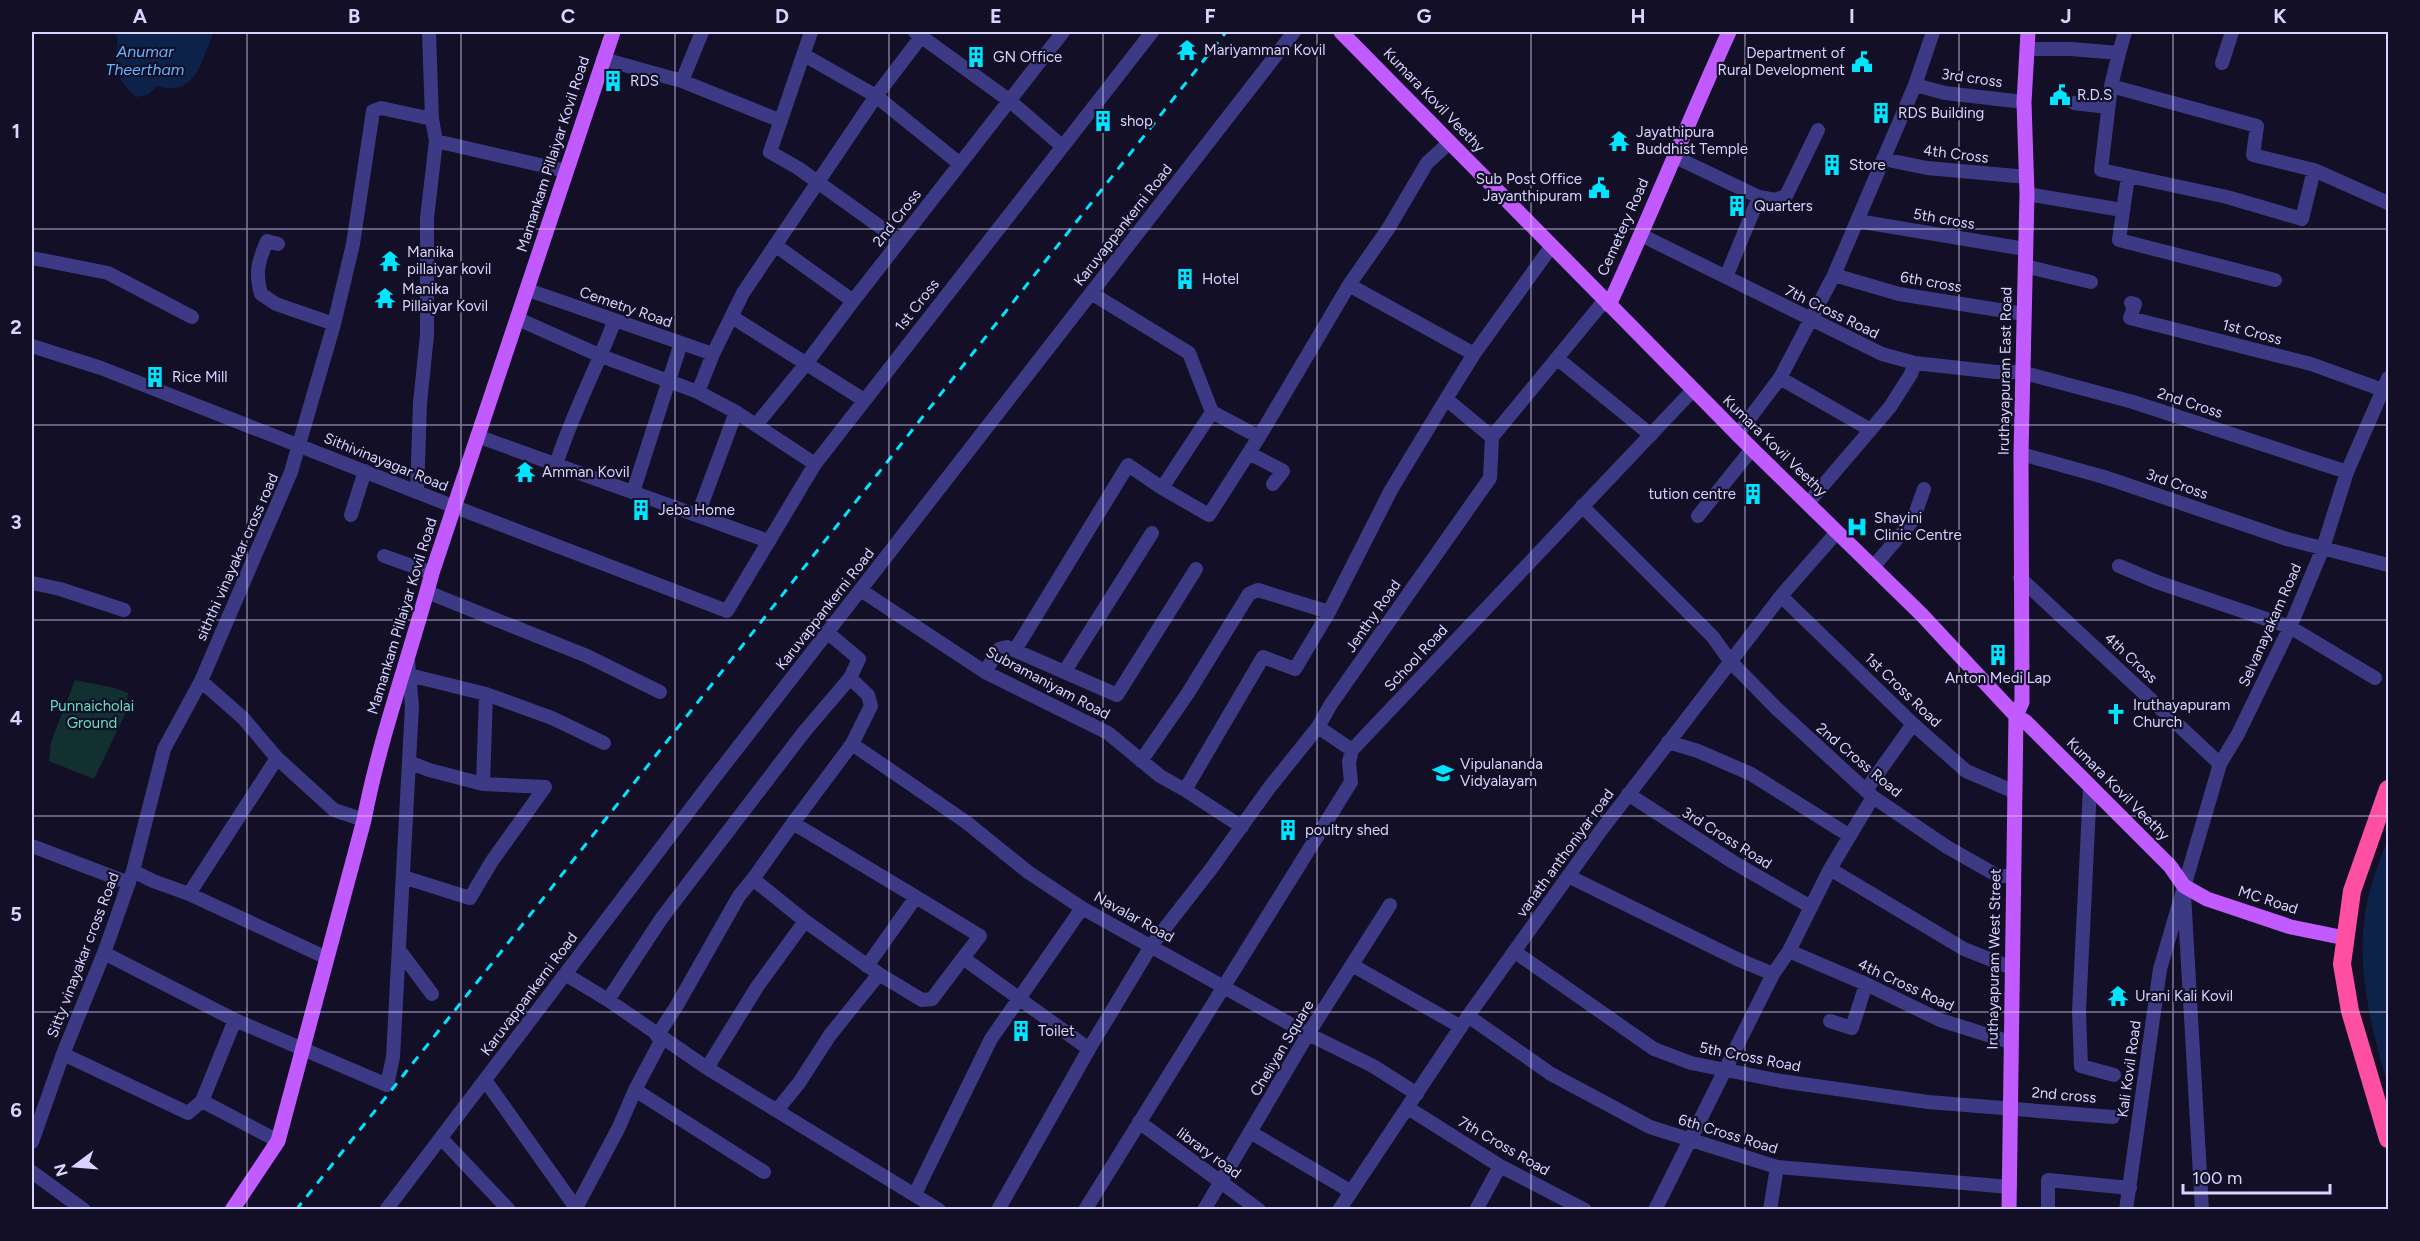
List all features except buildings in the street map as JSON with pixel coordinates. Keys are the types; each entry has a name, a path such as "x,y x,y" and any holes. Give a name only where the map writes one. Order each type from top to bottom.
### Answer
{"highway":[{"path":"2388,789 2352,891 2342,964 2350,1011 2388,1139"}],"main road":[{"name":"Mamankam Pillaiyar Kovil Road","path":"232,1209 278,1141 304,1051 364,820 374,769 408,668 432,573 612,32"},
{"name":"Kumara Kovil Veethy","path":"1341,32 1737,435 1837,531 2170,866 2181,893"},
{"name":"Cemetery Road","path":"1606,303 1641,235 1673,156 1729,32"},
{"name":"Iruthayapuram East Road","path":"2018,714 2022,702 2020,454 2027,195 2025,102 2028,32"},
{"name":"Iruthayapuram West Street","path":"2009,1209 2010,1042 2018,714"},
{"name":"MC Road","path":"2181,893 2207,899 2291,927 2345,938"}],"street":[{"path":"417,492 420,403 427,335 427,218 436,141 432,118 429,32"},
{"path":"682,81 702,32"},
{"path":"811,32 770,152 798,168 900,241"},
{"name":"2nd Cross","path":"756,425 1063,32"},
{"name":"1st Cross","path":"727,611 815,464 1150,32"},
{"name":"Karuvappankerni Road","path":"394,1206 441,1138 827,632 862,591 1294,32"},
{"path":"1737,435 1780,378 1834,276 1915,85 1933,32"},
{"path":"2125,32 2111,86 2101,170 2227,197 2302,219 2314,170"},
{"path":"2222,63 2232,32"},
{"path":"698,392 713,354 743,293 876,96 925,36 1010,101 1062,146"},
{"path":"2028,49 2071,49 2119,53"},
{"path":"804,55 876,96 960,164"},
{"path":"603,59 682,81 781,121"},
{"name":"3rd cross","path":"1915,85 1945,93 2025,102"},
{"path":"2111,86 2257,126 2253,155 2314,170 2388,203"},
{"path":"2074,103 2108,107"},
{"path":"299,444 334,324 353,244 373,111 381,108 432,118"},
{"path":"1673,156 1760,197 1775,200 1786,196 1818,130"},
{"path":"436,141 566,171"},
{"path":"1015,650 1128,465 1209,515 1259,437 1349,285 1388,229 1427,163 1450,142"},
{"name":"4th Cross","path":"1882,159 1927,168 2027,177"},
{"path":"2128,176 2119,240 2275,280"},
{"path":"2027,195 2122,210"},
{"path":"1726,277 1760,197"},
{"name":"5th cross","path":"1857,221 2025,249"},
{"name":"7th Cross Road","path":"1641,235 1882,354 1915,363 1996,372 2021,372"},
{"path":"278,244 267,241 260,258 256,277 261,294 276,304 334,324"},
{"path":"775,245 853,301"},
{"path":"1185,790 1263,657 1295,669 1329,612 1391,490 1446,399 1474,354 1551,247"},
{"path":"32,258 108,273 192,316"},
{"path":"2025,266 2091,282"},
{"name":"6th cross","path":"1834,276 1899,294 2024,314"},
{"path":"1349,285 1474,354"},
{"name":"Cemetry Road","path":"528,290 614,322 713,354"},
{"path":"1091,293 1189,353 1212,412 1259,437"},
{"path":"1446,399 1492,437 1606,303"},
{"name":"1st Cross","path":"2131,303 2135,304 2130,318 2386,384"},
{"path":"732,317 864,400"},
{"path":"518,319 601,356 698,392 736,412 815,464"},
{"path":"556,465 565,437 614,322"},
{"path":"633,492 681,343"},
{"name":"Sithivinayagar Road","path":"32,346 101,368 727,611"},
{"path":"1558,359 1651,435"},
{"path":"1808,503 1890,406 1911,374 1915,363"},
{"name":"2nd Cross","path":"2021,372 2133,402 2347,472"},
{"path":"1780,378 1869,429"},
{"name":"Selvanayakam Road","path":"2202,1209 2181,893 2220,764 2238,734 2290,627 2323,548 2347,472 2386,384"},
{"name":"School Road","path":"1352,750 1693,390"},
{"path":"698,514 736,412"},
{"path":"1162,488 1212,412"},
{"path":"477,436 768,541"},
{"name":"Jenthy Road","path":"998,1209 1151,946 1269,788 1318,727 1337,695 1490,478 1492,437"},
{"name":"siththi vinayakar cross road","path":"201,681 291,472 299,444"},
{"path":"1698,516 1752,449"},
{"path":"1249,453 1283,471 1273,484"},
{"name":"3rd Cross","path":"2020,454 2104,477 2287,539 2388,565"},
{"path":"351,515 365,471"},
{"path":"1873,567 1913,519 1924,489"},
{"name":"2nd Cross Road","path":"1582,506 1713,637 1730,661 1776,708 1870,794 1947,847 1998,876 2014,876"},
{"name":"vanath anthoniyar road","path":"1339,1209 1465,1021 1628,794 1781,596 1837,531"},
{"path":"1065,671 1152,533"},
{"path":"384,556 432,573"},
{"path":"2119,566 2157,582 2290,627 2375,678"},
{"path":"985,672 999,649 1006,647 1117,695 1196,569"},
{"name":"4th Cross","path":"2020,578 2220,764"},
{"path":"32,583 60,589 124,610"},
{"path":"1141,761 1188,693 1249,594 1258,590 1329,612"},
{"name":"Subramaniyam Road","path":"862,591 985,672 1108,733 1160,776 1242,827"},
{"path":"427,592 587,656 660,692"},
{"name":"1st Cross Road","path":"1781,596 1913,724 1966,771 2015,792"},
{"path":"608,1000 662,919 804,732 850,678 859,659 827,632"},
{"path":"104,954 235,1020 387,1085 393,1057 410,762 412,706 408,668 552,718 604,743"},
{"path":"485,1080 576,1208 619,1128 660,1037 739,896 852,744 871,706 868,694 850,678"},
{"path":"201,681 243,718 277,758 334,810 364,820"},
{"name":"Sitty vinayakar cross Road","path":"32,1142 131,877 164,749 201,681"},
{"path":"483,784 486,694"},
{"path":"1654,1209 1773,974 1790,951 1870,794 1913,724"},
{"path":"1090,1208 1139,1122 1351,782 1349,762 1352,750 1318,727"},
{"path":"1668,742 1698,751 1751,774 1850,836"},
{"name":"Navalar Road","path":"852,744 966,822 1028,872 1082,908 1308,1034 1372,1066 1417,1094"},
{"path":"189,894 277,758"},
{"path":"403,877 470,898 492,861 545,787 483,784 429,770 410,762"},
{"path":"2090,787 2079,1011 2081,1066 2114,1075"},
{"name":"3rd Cross Road","path":"1628,794 1733,862 1811,907"},
{"path":"753,879 805,921 867,966 922,1000 932,999 980,936 793,823"},
{"path":"32,846 189,894 327,958"},
{"path":"1830,869 1964,950 2012,968"},
{"path":"1568,876 1737,959 1773,974"},
{"name":"Kali Kovil Road","path":"2126,1209 2160,969 2181,893"},
{"path":"867,966 916,897"},
{"name":"Cheliyan Square","path":"1204,1209 1308,1034 1390,905"},
{"path":"915,1194 991,1039 1082,908"},
{"path":"707,1068 757,987 805,921"},
{"path":"399,950 432,994"},
{"name":"4th Cross Road","path":"1790,951 1940,1020 2010,1042"},
{"name":"5th Cross Road","path":"1515,952 1654,1049 1692,1063 1781,1081 1928,1102 2011,1107"},
{"path":"963,958 1089,1049"},
{"name":"6th Cross Road","path":"1352,965 1465,1021 1551,1074 1650,1127 1777,1167 2010,1187"},
{"path":"565,974 608,1000 707,1068 939,1209"},
{"path":"777,1110 799,1083 830,1035 879,974"},
{"path":"1830,1021 1852,1028 1866,984"},
{"path":"63,1054 188,1113 202,1101 235,1020"},
{"path":"635,1090 764,1172"},
{"path":"202,1101 278,1141"},
{"name":"2nd cross","path":"2011,1107 2114,1117"},
{"name":"7th Cross Road","path":"1408,1108 1500,1166 1585,1209"},
{"name":"library road","path":"1139,1122 1259,1209"},
{"path":"1250,1132 1350,1191"},
{"path":"441,1138 509,1209"},
{"path":"1476,1209 1500,1166"},
{"path":"1770,1209 1777,1167"},
{"path":"32,1172 84,1209"},
{"path":"2048,1209 2048,1180 2130,1188"}],"green space":[{"name":"Punnaicholai Ground","path":"75,680 128,693 126,712 94,779 49,761 51,742"}],"water":[{"name":"Anumar Theertham","path":"115,32 214,32 196,74 189,81 181,87 157,86 148,95 136,97 123,83 116,68"},
{"path":"2388,838 2388,1086 2370,1014 2363,964 2363,939 2370,890"}],"railway":[{"path":"296,1210 1226,32"}],"place":[{"name":"Mariyamman Kovil","path":"1187,50"},
{"name":"GN Office","path":"976,57"},
{"name":"Department of Rural Development","path":"1862,62"},
{"name":"RDS","path":"613,81"},
{"name":"R.D.S","path":"2060,95"},
{"name":"RDS Building","path":"1881,113"},
{"name":"shop","path":"1103,121"},
{"name":"Jayathipura Buddhist Temple","path":"1619,141"},
{"name":"Store","path":"1832,165"},
{"name":"Sub Post Office Jayanthipuram","path":"1599,188"},
{"name":"Quarters","path":"1737,206"},
{"name":"Manika pillaiyar kovil","path":"390,261"},
{"name":"Hotel","path":"1185,279"},
{"name":"Manika Pillaiyar Kovil","path":"385,298"},
{"name":"Rice Mill","path":"155,377"},
{"name":"Amman Kovil","path":"525,472"},
{"name":"tution centre","path":"1753,494"},
{"name":"Jeba Home","path":"641,510"},
{"name":"Shayini Clinic Centre","path":"1857,527"},
{"name":"Anton Medi Lap","path":"1998,655"},
{"name":"Iruthayapuram Church","path":"2116,714"},
{"name":"Vipulananda Vidyalayam","path":"1443,773"},
{"name":"poultry shed","path":"1288,830"},
{"name":"Urani Kali Kovil","path":"2118,996"},
{"name":"Toilet","path":"1021,1031"}]}
